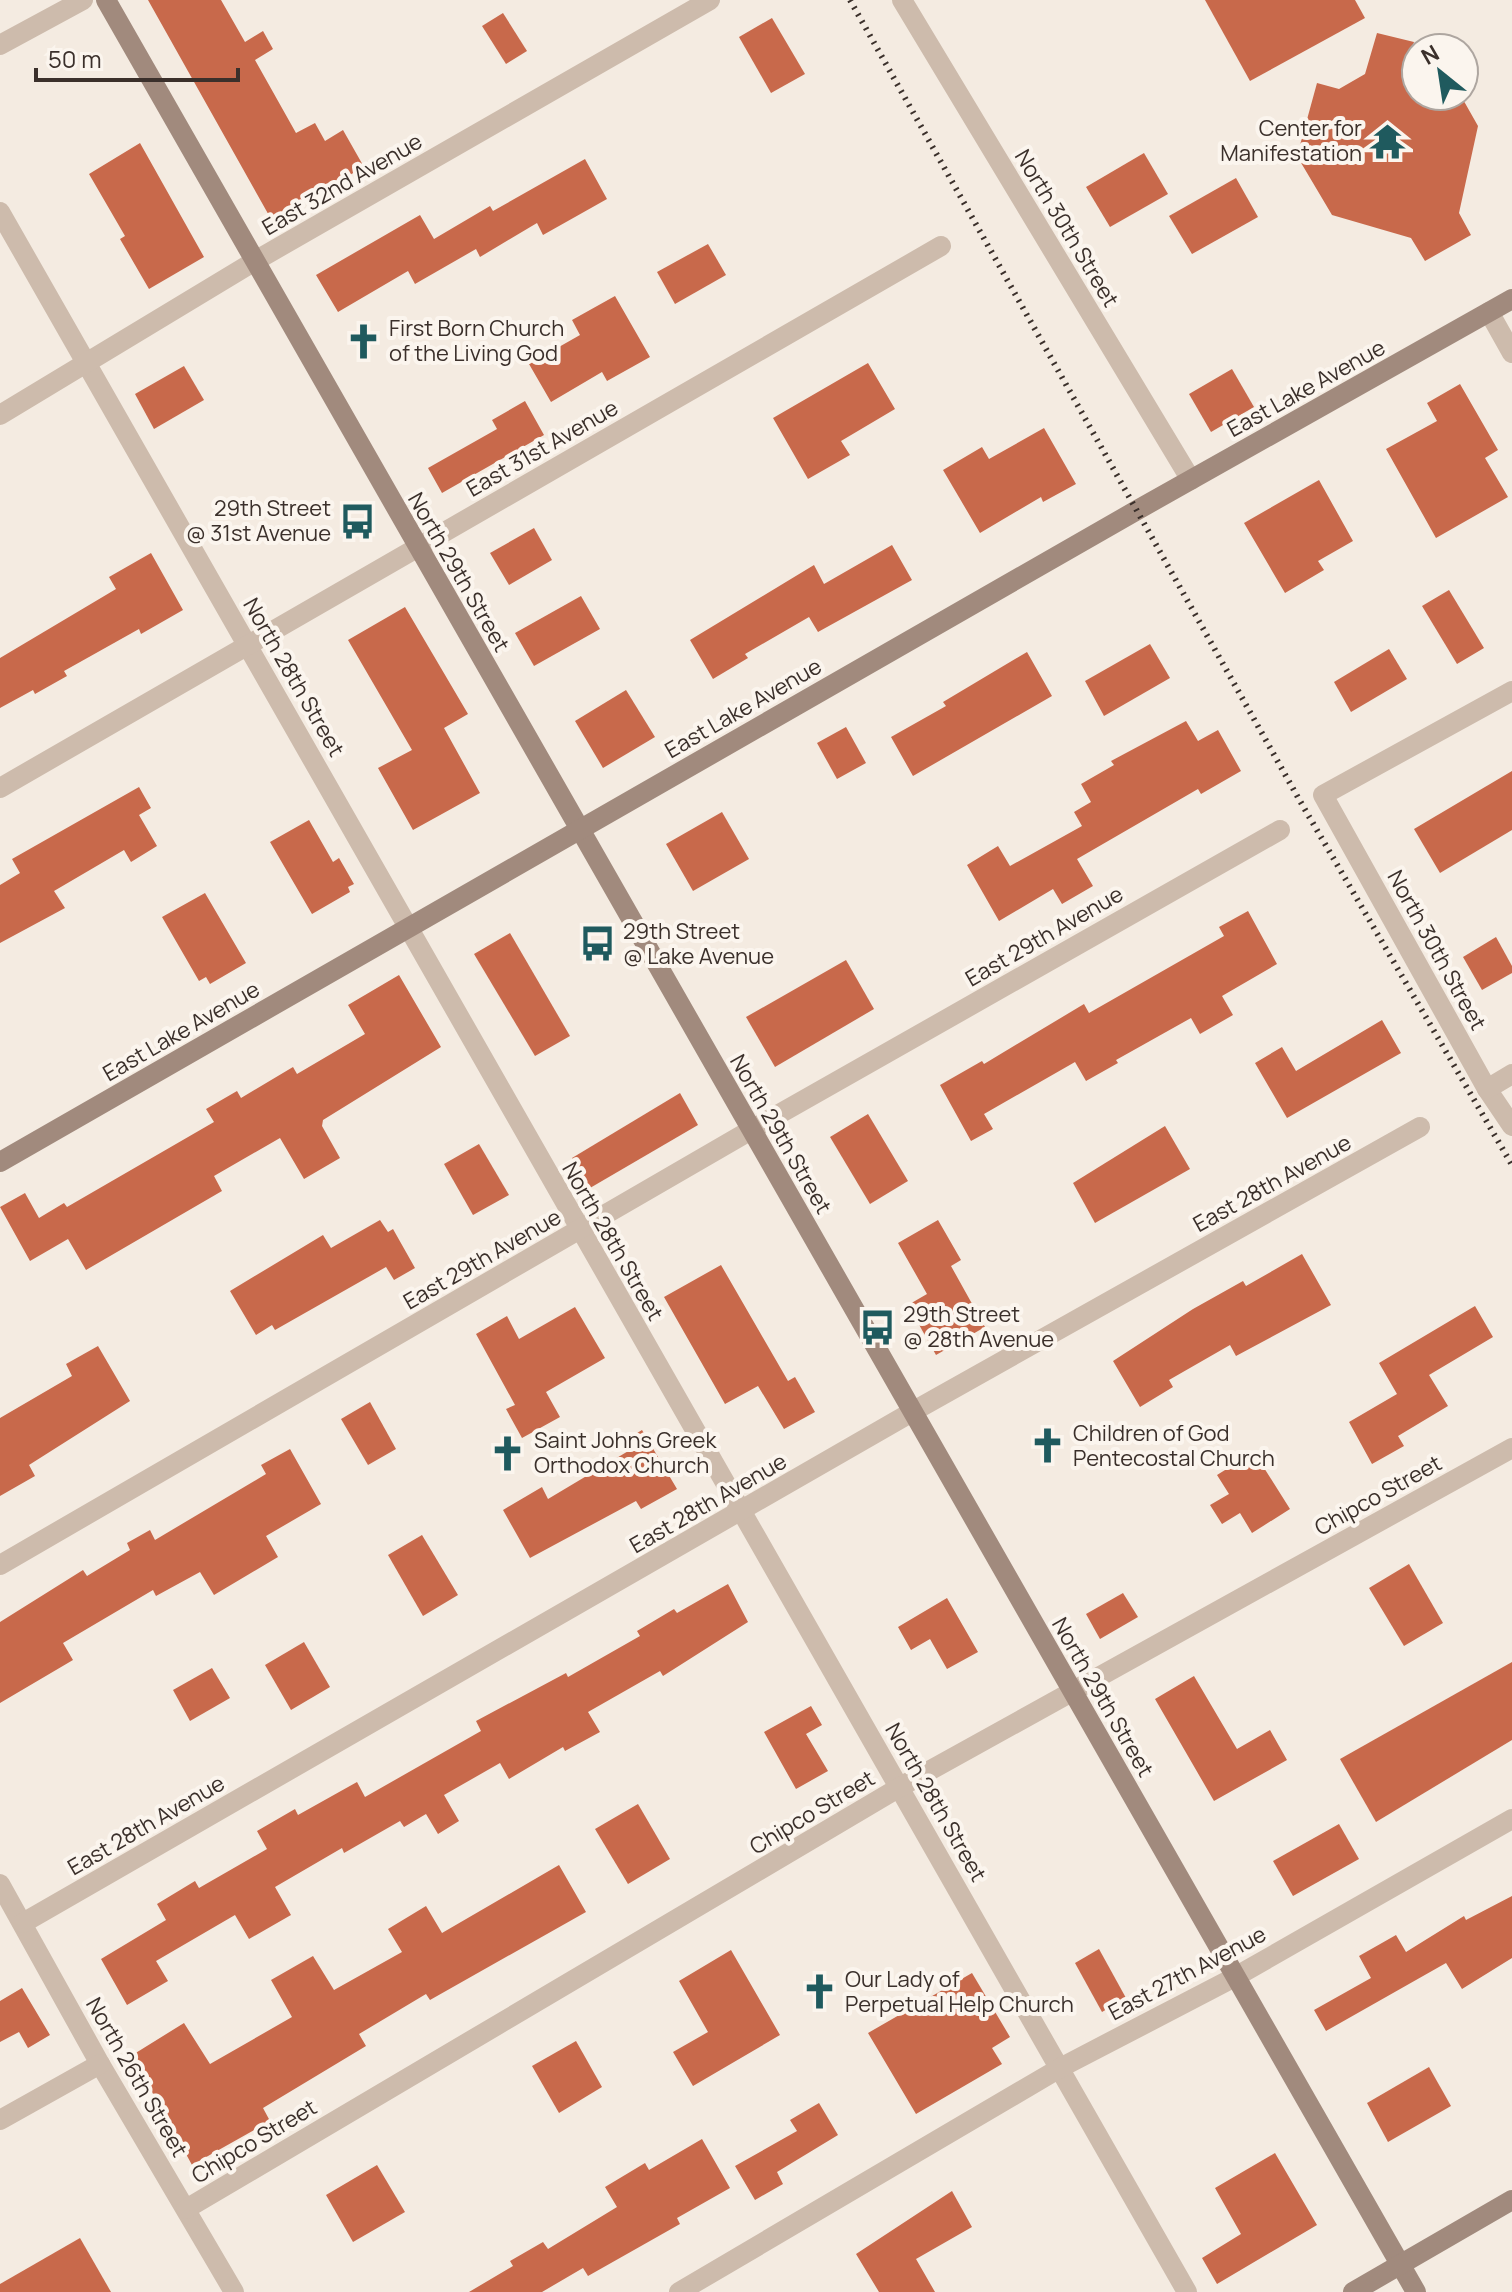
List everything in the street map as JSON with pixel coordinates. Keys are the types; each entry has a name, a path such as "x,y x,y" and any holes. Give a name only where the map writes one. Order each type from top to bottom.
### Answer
{"street":[{"path":"0,45 83,0"},
{"name":"North 29th Street","path":"106,0 1416,2292"},
{"name":"East 32nd Avenue","path":"0,415 255,261 710,0"},
{"name":"North 30th Street","path":"902,0 1191,480"},
{"name":"North 28th Street","path":"0,212 1187,2292"},
{"name":"East 31st Avenue","path":"0,788 941,246"},
{"name":"East Lake Avenue","path":"0,1162 1512,299"},
{"path":"1489,312 1512,353"},
{"name":"North 30th Street","path":"1512,691 1323,795 1487,1089 1512,1126"},
{"name":"East 29th Avenue","path":"0,1565 751,1130 1280,830"},
{"path":"1487,1089 1512,1074"},
{"name":"East 28th Avenue","path":"23,1923 912,1412 1420,1127"},
{"name":"Chipco Street","path":"186,2209 900,1787 1512,1448"},
{"name":"East 27th Avenue","path":"679,2292 1060,2068 1235,1977 1512,1819"},
{"name":"North 26th Street","path":"0,1884 100,2064 234,2292"},
{"path":"0,2120 100,2064"},
{"path":"1353,2292 1512,2200"}],"building":[{"path":"148,0 221,0 245,42 263,31 273,49 255,60 296,133 315,123 325,141 343,130 364,167 271,219"},
{"path":"1205,0 1355,0 1365,18 1250,81"},
{"path":"503,13 527,51 506,64 482,26"},
{"path":"772,18 805,74 771,93 739,37"},
{"name":"Center for Manifestation","path":"1377,33 1400,39 1400,112 1470,112 1478,126 1459,213 1471,235 1425,261 1411,238 1332,215 1297,156 1317,83 1339,89 1365,74"},
{"path":"140,143 204,257 149,289 120,239 125,236 89,174"},
{"path":"1144,153 1168,194 1110,227 1086,187"},
{"path":"585,159 607,199 543,235 537,223 480,257 476,249 415,284 408,271 338,312 316,275 420,215 434,239 490,206 493,211"},
{"path":"1236,178 1258,217 1192,254 1169,216"},
{"path":"708,244 726,275 675,304 657,272"},
{"path":"615,296 650,357 607,381 602,372 551,402 529,364 580,335 572,320"},
{"path":"868,363 895,409 841,441 850,455 808,479 773,418"},
{"path":"184,366 204,400 154,429 135,394"},
{"path":"1232,369 1254,407 1211,432 1189,394"},
{"path":"1460,384 1498,450 1485,458 1508,497 1436,538 1386,449 1437,421 1427,403"},
{"path":"525,401 544,435 442,493 428,468 497,429 492,420"},
{"path":"1044,428 1076,484 1043,502 1041,497 980,533 943,470 982,447 989,459"},
{"path":"1319,480 1353,541 1318,561 1324,570 1285,593 1244,523"},
{"path":"534,528 552,560 509,585 490,553"},
{"path":"892,545 912,580 818,632 809,617 745,654 748,658 713,679 690,640 814,565 824,584"},
{"path":"151,553 183,610 141,634 139,629 64,671 67,676 35,694 33,690 0,708 0,658 116,589 109,577"},
{"path":"1449,590 1484,648 1457,664 1422,606"},
{"path":"581,596 600,629 534,666 515,633"},
{"path":"405,607 468,714 444,728 480,793 413,830 378,768 412,750 348,640"},
{"path":"1150,644 1170,678 1104,716 1085,681"},
{"path":"1389,649 1407,679 1351,712 1334,682"},
{"path":"1027,652 1052,696 913,776 891,737 946,706 943,702"},
{"path":"626,690 655,737 603,768 575,721"},
{"path":"1186,721 1198,741 1218,730 1241,771 1201,794 1198,789 1077,859 1093,886 1062,904 1053,889 999,921 967,865 998,846 1010,866 1082,826 1074,812 1091,802 1081,784 1114,765 1111,761"},
{"path":"846,727 866,763 837,779 817,743"},
{"path":"1512,771 1512,830 1440,873 1414,829"},
{"path":"139,787 151,808 139,815 157,846 131,862 124,850 54,891 65,908 0,943 0,885 20,873 12,859"},
{"path":"722,812 749,859 693,891 666,844"},
{"path":"309,820 333,862 339,858 354,884 348,887 350,892 312,914 270,842"},
{"path":"205,893 246,963 210,984 206,977 199,981 162,917"},
{"path":"1248,911 1277,964 1222,996 1233,1015 1200,1034 1191,1018 1116,1060 1118,1063 1086,1081 1075,1062 984,1114 993,1129 971,1141 940,1085 982,1061 984,1064 1084,1004 1089,1013 1224,936 1219,927"},
{"path":"510,933 570,1036 535,1056 474,954"},
{"path":"1496,937 1512,966 1512,973 1482,990 1463,957"},
{"path":"846,960 874,1009 775,1067 746,1017"},
{"path":"399,975 441,1047 323,1120 322,1126 340,1158 304,1179 280,1138 214,1176 222,1191 86,1270 68,1239 30,1261 0,1207 25,1193 39,1218 64,1203 67,1207 214,1122 206,1109 237,1091 241,1098 293,1067 297,1074 365,1034 348,1005"},
{"path":"1382,1020 1401,1053 1287,1118 1255,1063 1282,1047 1296,1071"},
{"path":"680,1093 698,1125 590,1188 572,1158"},
{"path":"868,1114 908,1181 870,1204 830,1137"},
{"path":"1165,1126 1190,1169 1095,1223 1073,1183"},
{"path":"479,1144 509,1195 473,1215 444,1164"},
{"path":"380,1220 388,1232 393,1229 415,1268 394,1280 386,1267 275,1330 272,1325 256,1335 230,1291 323,1235 331,1248"},
{"path":"938,1220 961,1260 951,1266 985,1327 936,1355 908,1305 927,1294 898,1243"},
{"path":"1302,1254 1331,1305 1236,1356 1230,1345 1169,1380 1173,1387 1140,1407 1113,1361 1193,1309 1243,1281 1246,1286"},
{"path":"721,1265 788,1381 795,1377 815,1412 784,1429 758,1386 725,1404 664,1297"},
{"path":"1475,1306 1493,1337 1429,1375 1448,1406 1398,1436 1404,1446 1372,1464 1349,1422 1397,1394 1379,1363"},
{"path":"575,1307 605,1358 546,1392 560,1417 522,1438 506,1409 515,1405 476,1334 507,1316 519,1339"},
{"path":"98,1346 130,1401 29,1465 35,1476 0,1496 0,1418 72,1376 66,1364"},
{"path":"370,1402 396,1449 368,1465 341,1419"},
{"path":"642,1430 677,1489 641,1509 636,1501 530,1558 503,1510 542,1487 548,1499 630,1450 624,1441"},
{"path":"290,1449 321,1504 266,1536 278,1557 214,1595 200,1572 156,1596 153,1590 63,1643 73,1660 0,1703 0,1622 83,1570 87,1576 130,1550 127,1543 150,1530 155,1540 266,1474 261,1465"},
{"path":"1254,1452 1290,1509 1252,1533 1240,1513 1222,1524 1210,1505 1229,1494 1217,1475"},
{"path":"422,1535 458,1595 423,1616 388,1555"},
{"path":"1409,1564 1443,1623 1404,1646 1369,1588"},
{"path":"728,1584 748,1622 663,1676 660,1671 588,1712 600,1732 565,1751 563,1747 509,1779 500,1763 444,1795 459,1821 438,1834 426,1814 404,1827 400,1821 344,1853 342,1848 275,1887 291,1915 249,1939 235,1915 156,1961 168,1981 127,2005 101,1959 166,1920 157,1904 195,1881 199,1888 267,1849 257,1831 295,1809 298,1815 357,1782 365,1797 481,1731 476,1721 566,1673 568,1677 640,1636 637,1631 674,1609 677,1613"},
{"path":"1123,1593 1138,1617 1100,1639 1086,1614"},
{"path":"947,1598 978,1652 947,1669 930,1639 911,1650 898,1627"},
{"path":"304,1642 330,1687 291,1710 265,1665"},
{"path":"1512,1662 1512,1740 1376,1822 1340,1759"},
{"path":"212,1668 230,1698 190,1721 173,1690"},
{"path":"1194,1676 1237,1749 1270,1730 1287,1760 1214,1801 1155,1699"},
{"path":"811,1706 822,1725 806,1734 828,1771 796,1789 764,1732"},
{"path":"638,1804 670,1859 628,1884 595,1829"},
{"path":"1339,1824 1359,1859 1293,1896 1273,1861"},
{"path":"559,1865 586,1912 430,2000 426,1994 359,2034 366,2046 263,2108 270,2121 192,2165 151,2090 147,2092 126,2059 184,2023 210,2064 292,2017 271,1980 313,1956 334,1990 402,1952 388,1929 426,1906 442,1933"},
{"path":"1512,1896 1512,1958 1462,1989 1446,1963 1326,2031 1314,2010 1371,1978 1359,1956 1396,1935 1406,1952 1464,1916 1466,1920"},
{"path":"1099,1949 1126,1998 1102,2012 1075,1963"},
{"path":"731,1950 780,2035 693,2086 673,2052 708,2032 679,1981"},
{"path":"972,1973 1010,2037 992,2048 1002,2064 916,2114 868,2033"},
{"path":"22,1988 50,2035 28,2048 19,2032 0,2042 0,2001"},
{"path":"576,2041 602,2087 559,2113 532,2066"},
{"path":"1429,2067 1451,2106 1388,2142 1367,2103"},
{"path":"819,2103 838,2135 777,2172 783,2184 755,2200 735,2166 797,2131 790,2120"},
{"path":"702,2139 730,2188 677,2218 680,2224 588,2276 583,2268 542,2292 469,2292 513,2266 510,2261 543,2242 548,2249 617,2207 605,2187 645,2163 649,2170"},
{"path":"1275,2153 1317,2225 1217,2284 1202,2258 1241,2234 1215,2188"},
{"path":"377,2165 405,2212 353,2242 326,2195"},
{"path":"952,2191 972,2227 916,2259 935,2292 879,2292 856,2254"},
{"path":"80,2238 111,2292 0,2292 0,2284"}],"railway":[{"path":"850,0 1300,801 1512,1165"}],"place":[{"name":"Center for Manifestation","path":"1388,141"},
{"name":"First Born Church of the Living God","path":"363,341"},
{"name":"29th Street @ 31st Avenue","path":"357,521"},
{"name":"29th Street @ Lake Avenue","path":"597,944"},
{"name":"29th Street @ 28th Avenue","path":"877,1327"},
{"name":"Children of God Pentecostal Church","path":"1047,1446"},
{"name":"Saint Johns Greek Orthodox Church","path":"508,1453"},
{"name":"Our Lady of Perpetual Help Church","path":"819,1992"}]}
